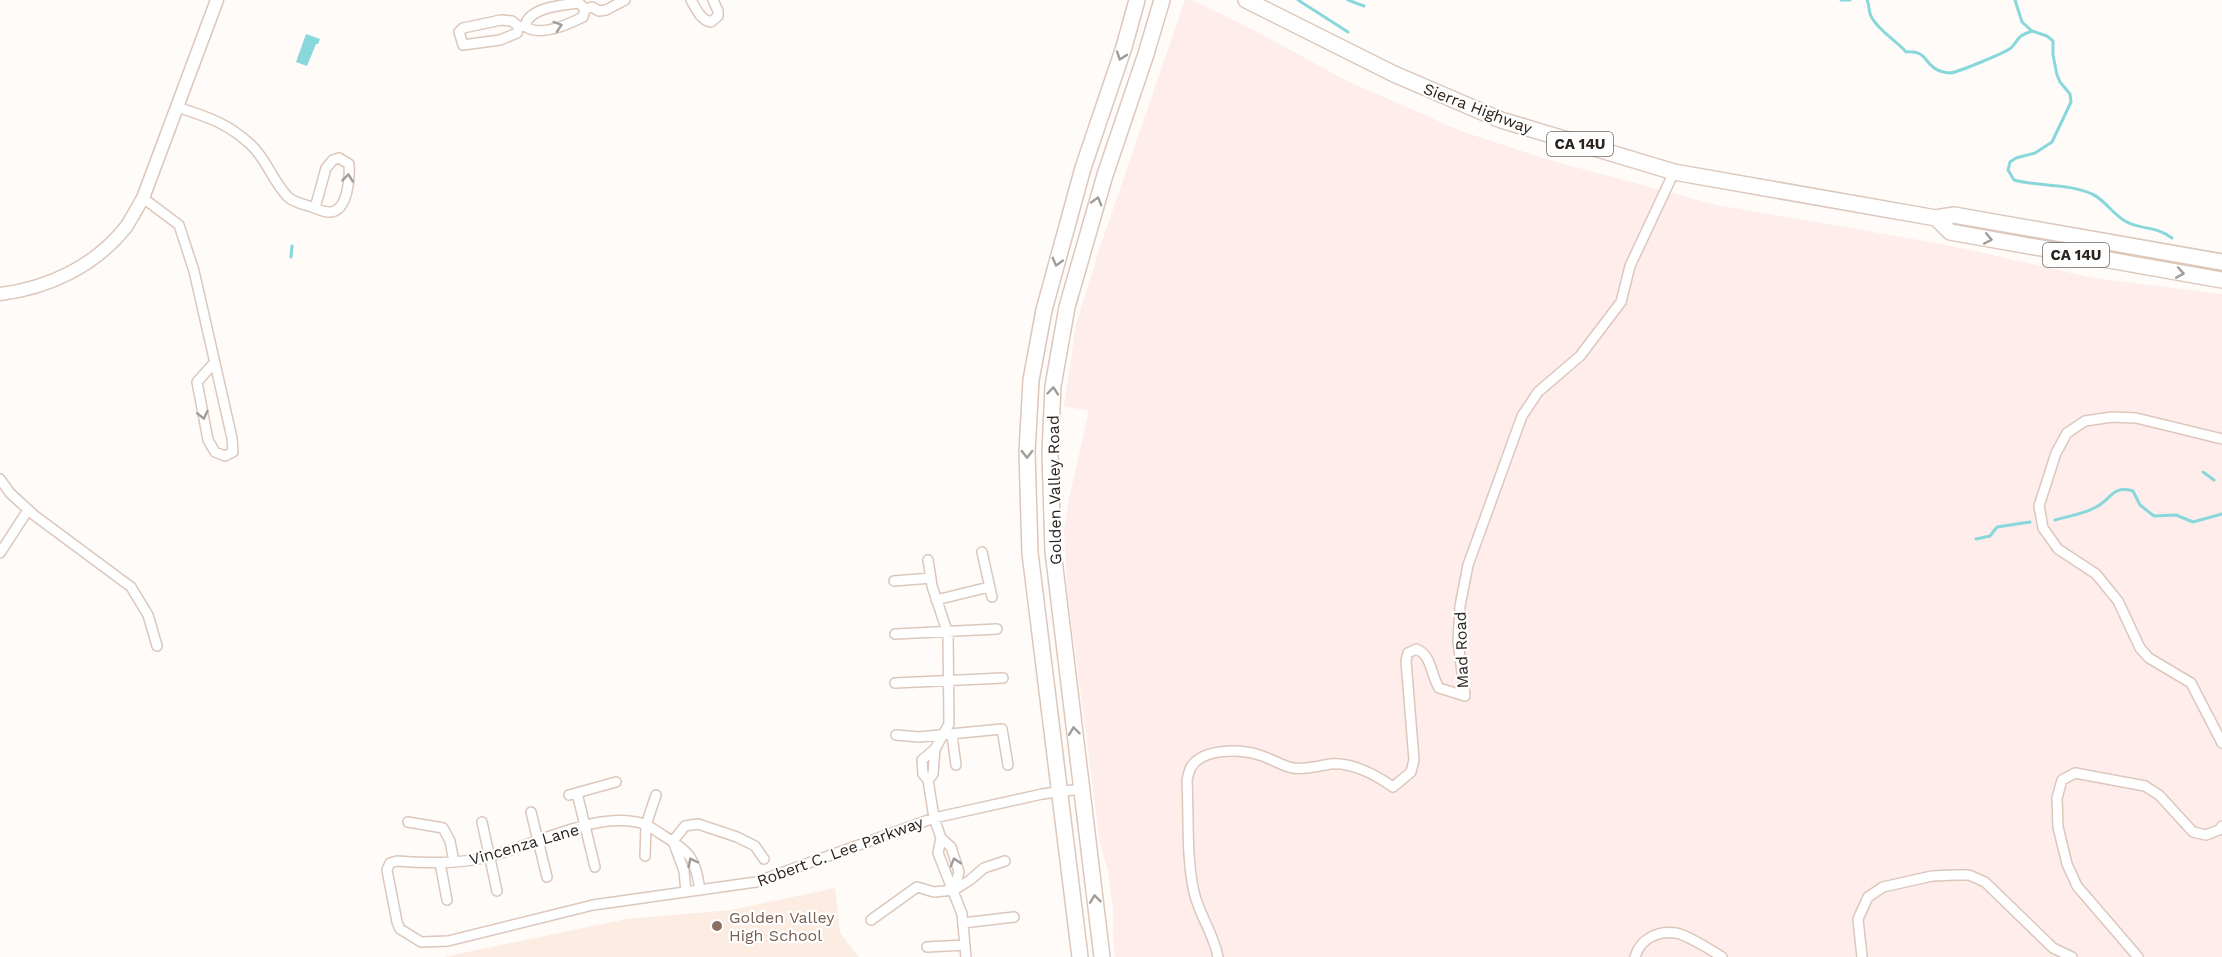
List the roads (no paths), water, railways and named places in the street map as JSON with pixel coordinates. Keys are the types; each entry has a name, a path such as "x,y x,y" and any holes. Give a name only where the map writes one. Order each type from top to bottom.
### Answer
{"main road":[{"name":"Golden Valley Road","path":"1080,957 1030,553 1027,452 1031,380 1044,310 1083,168 1124,47 1137,0"},
{"name":"Golden Valley Road","path":"1102,957 1053,551 1050,453 1053,386 1067,307 1112,153 1162,0"},
{"name":"Sierra Highway","path":"1246,0 1394,74 1501,120 1674,172 1936,218 1954,214 2222,262"},
{"name":"Sierra Highway","path":"1936,218 1950,232 2222,280"}],"street":[{"path":"0,294 36,288 65,277 112,242 127,225 143,198 217,0"},
{"path":"590,5 583,17 538,31 529,30 522,27 512,21 501,20 469,26 459,32 463,45 472,45 512,37 517,33 522,27 530,17 540,11 579,3 590,5 599,11 606,10 625,0"},
{"path":"691,0 700,15 706,21 711,22 718,16 713,0"},
{"path":"177,107 216,120 239,135 258,153 275,182 290,199 315,208 334,212 342,205 350,174 349,164 339,158 333,160 327,168 315,208"},
{"name":"Mad Road","path":"1218,957 1215,940 1200,910 1191,877 1187,780 1190,768 1205,756 1244,751 1296,769 1332,764 1347,765 1382,779 1393,787 1411,772 1414,760 1406,661 1408,653 1416,649 1423,652 1429,660 1432,676 1439,688 1465,696 1458,641 1460,606 1468,565 1522,416 1538,393 1580,356 1621,302 1630,266 1674,172"},
{"path":"143,198 179,225 194,271 232,438 233,452 225,456 215,452 208,440 197,382 214,363"},
{"path":"2222,439 2136,418 2112,417 2085,421 2067,433 2056,453 2039,506 2043,528 2058,549 2096,574 2118,601 2140,648 2149,658 2191,683 2222,743"},
{"path":"0,479 10,493 28,510 131,587 148,615 157,646"},
{"path":"0,553 28,510"},
{"path":"936,600 990,592 982,552"},
{"path":"928,560 936,600 947,631 950,682 948,735 956,765"},
{"path":"894,581 931,578"},
{"path":"895,634 997,629"},
{"path":"895,684 1004,678"},
{"path":"896,735 919,737 1002,729 1008,765"},
{"path":"948,735 935,749 933,774 928,780 934,818 941,838 951,848 959,872 954,890 963,923 966,957"},
{"path":"2138,957 2077,886 2067,864 2058,827 2057,798 2061,780 2075,773 2145,786 2159,795 2193,832 2206,835 2219,830 2222,826"},
{"path":"595,867 573,794 616,782"},
{"name":"Robert C. Lee Parkway","path":"421,942 448,941 593,904 756,882 934,818 976,807 1081,789"},
{"path":"645,856 646,825 656,795"},
{"path":"531,812 547,877"},
{"name":"Vincenza Lane","path":"421,942 400,929 397,922 387,870 390,863 397,861 440,863 489,857 584,826 627,821 646,825 673,841 691,856 696,865 700,890"},
{"path":"408,822 443,828 450,841 454,862"},
{"path":"482,822 497,891"},
{"path":"686,892 684,871 673,841 685,826 698,824 722,831 755,846 764,859"},
{"path":"871,920 916,886 934,892 954,890 984,868 1005,861"},
{"path":"440,863 447,900"},
{"path":"1862,957 1858,919 1868,897 1883,887 1932,876 1955,875 1969,875 1985,882 2053,948 2072,957"},
{"path":"963,923 1014,917"},
{"path":"1635,957 1646,938 1657,934 1677,933 1722,957"},
{"path":"927,947 964,945"}],"water":[{"path":"306,34 320,39 307,66 296,62"}],"waterway":[{"path":"1298,0 1348,32"},
{"path":"1348,0 1364,6"},
{"path":"1841,0 1850,0"},
{"path":"1867,0 1871,16 1884,32 1906,52 1919,53 1935,68 1946,73 2000,54 2011,48 2021,36 2032,31 2047,36 2053,41 2057,75 2070,94 2071,102 2052,142 2035,153 2010,162 2008,170 2014,180 2092,194 2124,220 2156,230 2172,238"},
{"path":"2015,0 2022,22 2032,31"},
{"path":"291,257 292,246"},
{"path":"2203,472 2214,480"},
{"path":"2055,520 2092,509 2116,491 2121,490 2133,491 2140,505 2154,516 2176,515 2193,522 2222,514"},
{"path":"1976,539 1990,536 1997,527 2030,522"}],"place":[{"name":"Golden Valley High School","path":"717,926"}]}
